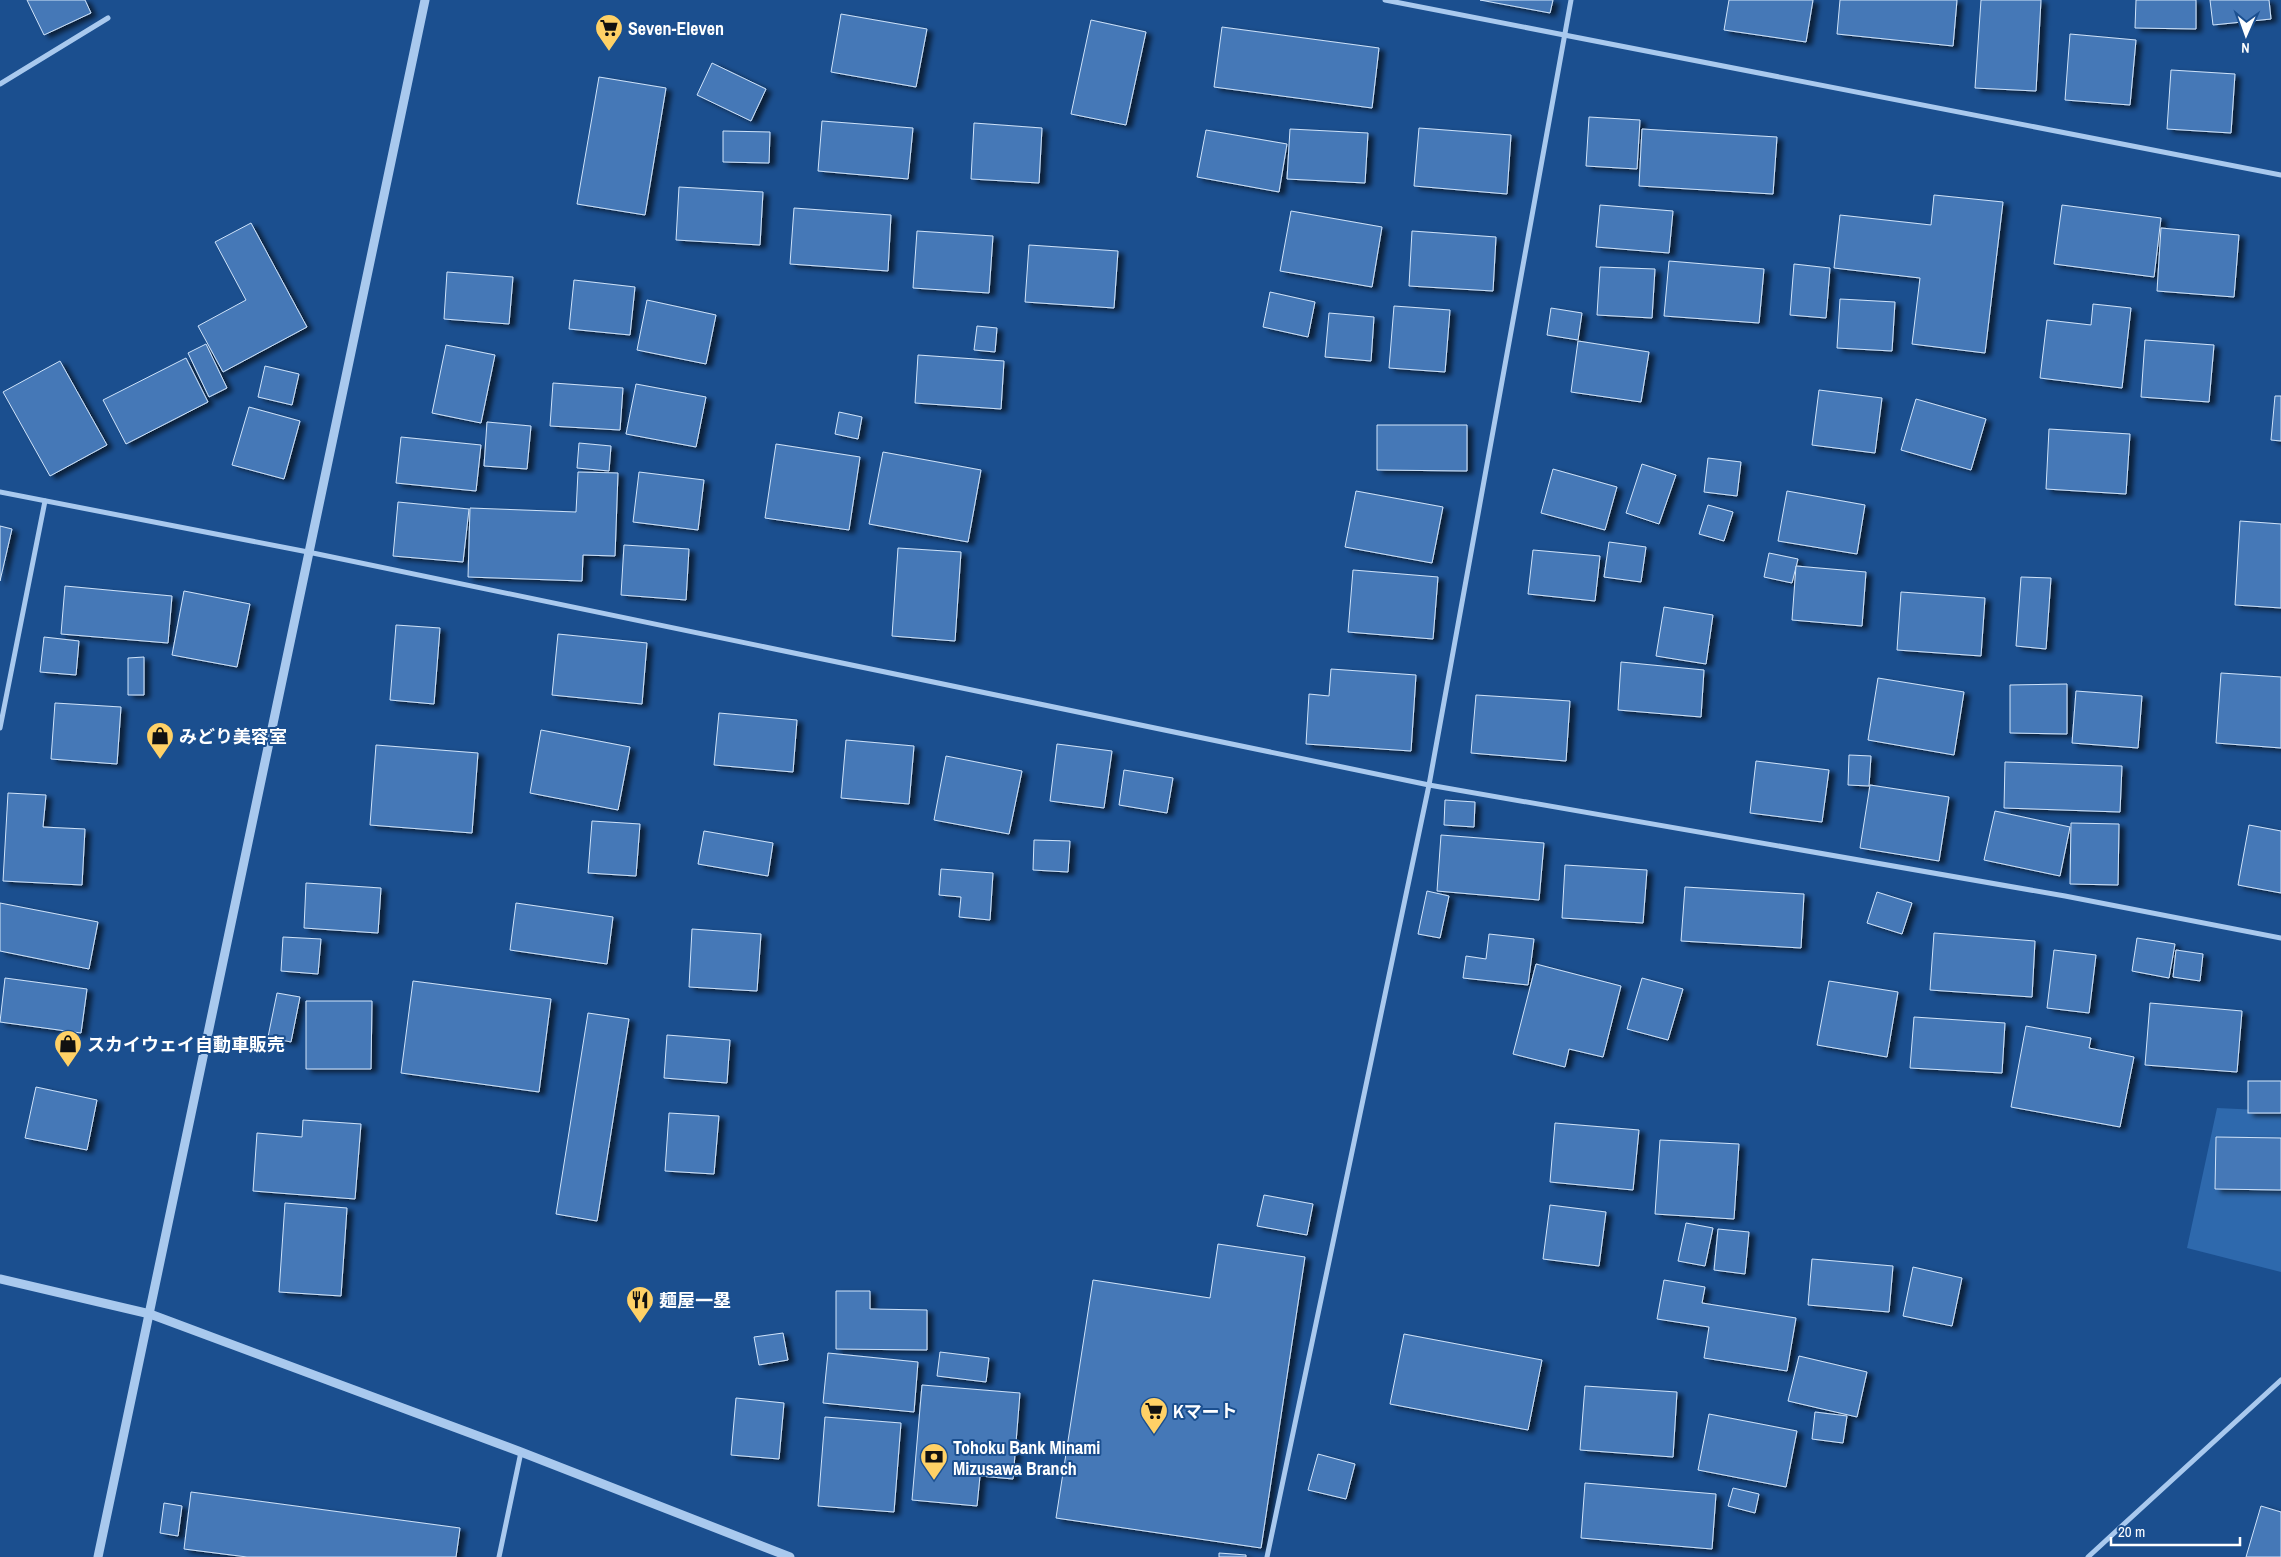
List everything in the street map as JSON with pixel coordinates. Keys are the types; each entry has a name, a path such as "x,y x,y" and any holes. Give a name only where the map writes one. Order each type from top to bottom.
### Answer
{"street":[{"path":"98,1557 425,0"},
{"path":"1385,0 1564,33 2281,175"},
{"path":"1267,1557 1428,785 1571,0"},
{"path":"0,84 108,18"},
{"path":"0,492 308,552 1428,785 2066,896 2281,938"},
{"path":"0,728 45,501"},
{"path":"0,1279 150,1314 521,1452 790,1557"},
{"path":"2088,1557 2281,1380"},
{"path":"499,1557 521,1452"}],"shaded area":[{"path":"2217,1108 2281,1111 2281,1272 2187,1248"}],"building":[{"path":"27,0 85,0 91,13 44,35"},
{"path":"1480,0 1553,0 1550,13"},
{"path":"1729,0 1813,0 1806,42 1724,30"},
{"path":"1840,0 1957,0 1953,46 1837,34"},
{"path":"1981,0 2041,0 2036,91 1975,88"},
{"path":"2136,0 2196,0 2196,29 2135,28"},
{"path":"2210,0 2269,0 2271,19 2213,25"},
{"path":"841,14 927,29 916,87 831,72"},
{"path":"1091,20 1146,32 1126,125 1071,114"},
{"path":"1222,27 1379,48 1372,108 1214,87"},
{"path":"2070,34 2136,40 2130,105 2065,100"},
{"path":"712,63 766,89 751,121 697,95"},
{"path":"2171,70 2235,74 2231,133 2167,129"},
{"path":"599,77 666,88 645,215 577,204"},
{"path":"1589,117 1640,120 1637,169 1586,166"},
{"path":"822,121 913,128 908,179 818,171"},
{"path":"974,123 1042,128 1039,183 971,179"},
{"path":"1419,128 1511,135 1507,194 1414,186"},
{"path":"1290,129 1368,133 1365,183 1287,179"},
{"path":"1642,129 1777,137 1773,194 1639,186"},
{"path":"1206,130 1287,144 1279,192 1197,177"},
{"path":"723,131 770,132 769,163 723,162"},
{"path":"679,187 763,192 760,245 676,240"},
{"path":"1934,195 2003,202 1985,353 1912,344 1920,278 1834,268 1840,215 1931,225"},
{"path":"1600,205 1673,211 1669,253 1596,247"},
{"path":"2062,205 2161,218 2154,277 2054,264"},
{"path":"794,208 891,215 888,271 790,264"},
{"path":"1291,211 1382,227 1372,287 1280,271"},
{"path":"251,223 307,327 223,372 198,326 246,300 215,242"},
{"path":"2161,228 2239,235 2234,297 2157,291"},
{"path":"917,231 993,236 989,293 913,288"},
{"path":"1412,231 1496,237 1493,291 1409,286"},
{"path":"1029,245 1118,251 1114,308 1025,302"},
{"path":"1669,261 1764,269 1759,323 1664,316"},
{"path":"1794,264 1830,268 1826,318 1790,315"},
{"path":"1600,267 1655,269 1652,318 1597,315"},
{"path":"447,272 513,277 509,324 444,319"},
{"path":"574,280 635,287 630,335 569,329"},
{"path":"1270,292 1315,302 1308,337 1263,327"},
{"path":"1840,299 1895,302 1892,351 1837,348"},
{"path":"647,300 716,315 706,364 637,350"},
{"path":"2093,304 2131,308 2122,388 2040,378 2047,320 2091,325"},
{"path":"1394,306 1450,310 1445,372 1389,368"},
{"path":"1551,308 1582,313 1578,340 1547,335"},
{"path":"1329,313 1374,317 1371,361 1325,357"},
{"path":"977,326 997,328 995,352 974,350"},
{"path":"2145,340 2214,345 2209,402 2141,397"},
{"path":"1578,341 1649,352 1641,402 1571,392"},
{"path":"206,344 227,388 209,397 188,353"},
{"path":"446,345 495,355 481,423 432,413"},
{"path":"918,355 1004,361 1001,409 915,403"},
{"path":"186,358 208,402 126,444 103,400"},
{"path":"60,361 107,445 50,476 3,392"},
{"path":"265,366 299,374 292,405 258,397"},
{"path":"553,383 623,388 620,430 550,426"},
{"path":"636,384 706,397 696,447 626,434"},
{"path":"1819,390 1882,398 1875,453 1812,445"},
{"path":"2275,396 2281,396 2281,441 2271,440"},
{"path":"1916,399 1986,419 1971,470 1901,450"},
{"path":"249,407 300,421 284,479 232,465"},
{"path":"839,412 862,417 858,439 835,434"},
{"path":"487,422 531,426 527,469 484,466"},
{"path":"1377,425 1467,425 1467,471 1377,470"},
{"path":"2049,429 2130,434 2126,494 2046,489"},
{"path":"401,437 481,445 476,491 396,483"},
{"path":"579,443 611,446 609,471 577,468"},
{"path":"776,444 860,457 849,530 765,518"},
{"path":"883,452 981,470 968,542 869,524"},
{"path":"1708,458 1741,462 1737,496 1704,492"},
{"path":"1642,464 1676,475 1659,524 1626,513"},
{"path":"1553,469 1617,487 1605,530 1541,513"},
{"path":"578,472 618,473 615,556 583,555 582,581 468,577 470,508 576,512"},
{"path":"639,472 704,480 698,530 633,522"},
{"path":"1356,491 1443,507 1432,563 1345,547"},
{"path":"1787,491 1865,505 1857,554 1778,541"},
{"path":"398,502 469,509 463,562 393,556"},
{"path":"1708,505 1733,512 1724,541 1699,534"},
{"path":"2240,521 2281,524 2281,608 2235,605"},
{"path":"0,526 12,529 0,581"},
{"path":"1609,542 1646,547 1641,582 1604,577"},
{"path":"624,545 689,549 686,600 621,595"},
{"path":"898,548 961,552 955,641 892,636"},
{"path":"1533,550 1600,556 1595,601 1528,594"},
{"path":"1769,553 1798,559 1792,583 1764,577"},
{"path":"1796,566 1866,572 1862,626 1792,620"},
{"path":"1353,570 1438,577 1433,639 1348,632"},
{"path":"2021,577 2051,578 2046,649 2016,646"},
{"path":"65,586 172,596 168,643 61,634"},
{"path":"184,591 250,604 237,667 172,655"},
{"path":"1901,592 1985,598 1981,656 1897,650"},
{"path":"1664,607 1713,615 1706,664 1656,656"},
{"path":"396,625 440,628 434,704 390,700"},
{"path":"558,634 647,643 642,704 552,695"},
{"path":"44,637 79,641 76,675 40,672"},
{"path":"144,657 144,695 128,695 128,658"},
{"path":"1621,662 1704,670 1701,717 1618,710"},
{"path":"1331,669 1416,675 1411,751 1306,744 1309,694 1329,696"},
{"path":"2221,673 2281,677 2281,748 2216,743"},
{"path":"1878,678 1964,692 1954,755 1868,740"},
{"path":"2067,684 2067,734 2010,733 2010,685"},
{"path":"2076,691 2142,696 2138,748 2072,743"},
{"path":"1476,695 1570,701 1566,761 1471,753"},
{"path":"55,703 121,707 117,764 51,759"},
{"path":"719,713 797,720 793,772 714,765"},
{"path":"541,730 630,747 618,810 530,793"},
{"path":"846,740 914,746 909,804 841,798"},
{"path":"1057,744 1112,751 1104,808 1050,801"},
{"path":"376,745 478,753 472,833 370,825"},
{"path":"1849,755 1871,756 1869,786 1848,785"},
{"path":"946,756 1022,771 1009,834 934,820"},
{"path":"1756,761 1829,770 1822,822 1750,813"},
{"path":"2005,762 2122,766 2120,812 2004,808"},
{"path":"1124,770 1173,778 1167,813 1119,805"},
{"path":"1870,785 1949,797 1939,861 1860,848"},
{"path":"8,793 46,795 43,827 85,829 82,885 3,881"},
{"path":"1445,800 1475,802 1474,827 1444,825"},
{"path":"1995,811 2070,827 2060,876 1984,860"},
{"path":"592,821 640,824 636,876 588,873"},
{"path":"2071,823 2119,824 2118,885 2070,884"},
{"path":"2249,825 2281,831 2281,893 2238,885"},
{"path":"704,831 773,843 768,876 698,864"},
{"path":"1441,835 1544,843 1539,900 1437,891"},
{"path":"1034,840 1070,841 1068,872 1033,870"},
{"path":"1565,865 1647,870 1643,923 1562,918"},
{"path":"941,869 993,873 990,920 959,917 961,897 939,895"},
{"path":"306,883 381,888 378,933 304,928"},
{"path":"1685,887 1804,894 1801,948 1681,941"},
{"path":"1427,891 1449,896 1440,938 1418,934"},
{"path":"1877,892 1912,903 1902,934 1867,923"},
{"path":"0,903 98,922 89,969 0,951"},
{"path":"516,903 613,917 607,964 510,950"},
{"path":"692,929 761,934 757,991 689,987"},
{"path":"1934,933 2035,941 2032,997 1930,990"},
{"path":"1489,934 1534,939 1528,985 1463,978 1466,956 1486,959"},
{"path":"283,937 321,939 318,974 281,971"},
{"path":"2137,938 2175,944 2169,978 2132,971"},
{"path":"2054,950 2096,955 2089,1013 2047,1008"},
{"path":"2176,950 2203,954 2200,981 2173,977"},
{"path":"1536,964 1621,986 1603,1057 1569,1049 1565,1067 1513,1054"},
{"path":"5,978 87,989 81,1033 0,1022"},
{"path":"1642,978 1683,989 1668,1040 1627,1029"},
{"path":"413,981 551,999 539,1092 401,1073"},
{"path":"1829,981 1898,992 1887,1057 1817,1045"},
{"path":"277,993 300,997 291,1042 268,1037"},
{"path":"306,1001 372,1001 371,1069 306,1069"},
{"path":"2150,1003 2242,1011 2237,1072 2145,1065"},
{"path":"588,1013 629,1019 597,1221 556,1214"},
{"path":"1914,1017 2005,1023 2002,1073 1910,1068"},
{"path":"2026,1026 2091,1038 2089,1048 2134,1057 2120,1127 2011,1107"},
{"path":"667,1035 730,1040 727,1083 664,1078"},
{"path":"2248,1081 2281,1081 2281,1113 2248,1113"},
{"path":"36,1087 97,1100 87,1150 25,1138"},
{"path":"669,1113 719,1116 714,1174 665,1171"},
{"path":"303,1120 361,1124 355,1199 253,1191 257,1133 302,1137"},
{"path":"1555,1123 1639,1130 1633,1190 1550,1182"},
{"path":"2216,1137 2281,1138 2281,1190 2215,1189"},
{"path":"1660,1140 1739,1144 1734,1219 1655,1214"},
{"path":"1264,1195 1313,1204 1307,1235 1257,1226"},
{"path":"285,1203 347,1208 341,1296 279,1292"},
{"path":"1550,1205 1606,1212 1599,1266 1543,1259"},
{"path":"1686,1223 1713,1228 1705,1266 1678,1261"},
{"path":"1718,1229 1749,1232 1745,1274 1714,1270"},
{"path":"1218,1244 1305,1257 1261,1548 1056,1518 1093,1280 1210,1298"},
{"path":"1812,1259 1893,1266 1889,1312 1808,1305"},
{"path":"1913,1267 1962,1278 1952,1326 1903,1316"},
{"path":"1664,1280 1705,1287 1702,1303 1796,1318 1787,1371 1704,1358 1709,1327 1657,1319"},
{"path":"836,1291 870,1291 870,1309 927,1310 927,1350 836,1349"},
{"path":"783,1333 788,1360 759,1365 754,1337"},
{"path":"1404,1334 1542,1360 1528,1430 1390,1404"},
{"path":"940,1352 989,1358 986,1382 937,1376"},
{"path":"828,1353 918,1362 914,1412 823,1403"},
{"path":"1799,1356 1867,1372 1857,1417 1788,1401"},
{"path":"922,1385 1020,1393 1013,1479 980,1476 977,1506 912,1500"},
{"path":"1585,1386 1677,1392 1673,1457 1580,1450"},
{"path":"736,1398 784,1403 779,1459 731,1455"},
{"path":"1815,1412 1847,1416 1843,1443 1812,1439"},
{"path":"1709,1414 1797,1431 1786,1487 1698,1470"},
{"path":"825,1417 901,1423 894,1512 818,1506"},
{"path":"1318,1454 1355,1464 1346,1499 1308,1490"},
{"path":"1585,1483 1716,1494 1712,1549 1581,1538"},
{"path":"1733,1488 1759,1494 1755,1513 1728,1506"},
{"path":"191,1492 460,1528 456,1557 247,1557 184,1549"},
{"path":"164,1503 182,1506 178,1536 160,1533"},
{"path":"2261,1506 2281,1512 2281,1557 2246,1557"},
{"path":"1219,1553 1246,1555 1246,1557 1219,1557"}],"place":[{"name":"Seven-Eleven","path":"609,52"},
{"name":"みどり美容室","path":"160,760"},
{"name":"スカイウェイ自動車販売","path":"68,1068"},
{"name":"麺屋一塁","path":"640,1324"},
{"name":"Kマート","path":"1154,1435"},
{"name":"Tohoku Bank Minami Mizusawa Branch","path":"934,1481"}]}
